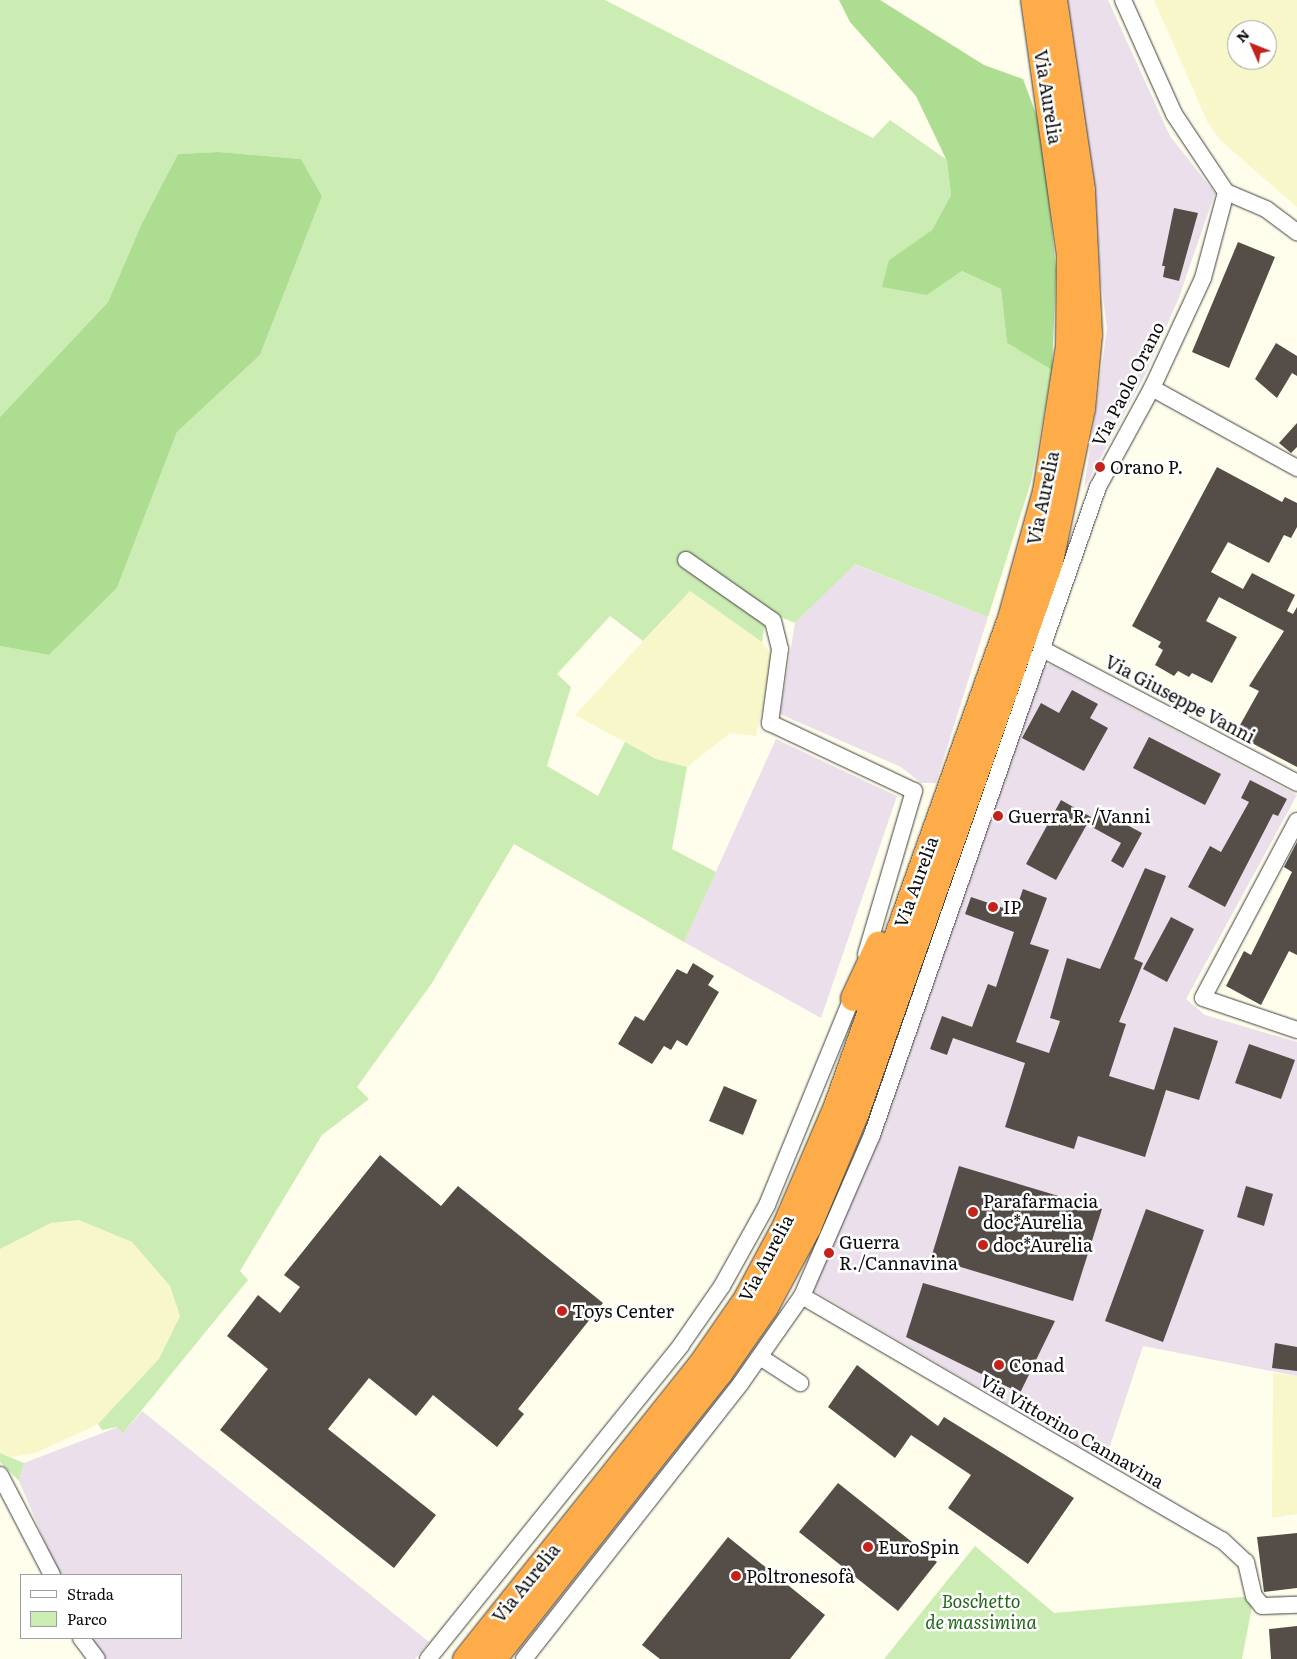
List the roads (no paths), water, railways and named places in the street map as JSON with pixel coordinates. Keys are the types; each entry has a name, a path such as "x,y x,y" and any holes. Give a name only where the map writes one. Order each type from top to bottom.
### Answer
{"highway":[{"name":"Via Aurelia","path":"465,1659 693,1374 746,1298 785,1225 836,1106 1032,548 1061,410 1068,346 1069,255 1033,0"},
{"name":"Via Aurelia","path":"493,1659 719,1374 765,1307 808,1227 856,1112 1047,570 1068,485 1089,334 1082,189 1054,0"},
{"path":"853,998 925,853"}],"street":[{"path":"1123,0 1174,114 1226,192 1266,209 1297,232"},
{"name":"Via Paolo Orano","path":"1044,650 1098,487 1152,388 1202,278 1226,192"},
{"path":"1152,388 1297,468"},
{"name":"Via Aurelia","path":"428,1659 675,1353 722,1286 767,1205 853,998 914,791 770,722 780,649 773,622 686,560"},
{"path":"524,1659 760,1357 802,1296 872,1135 1044,650"},
{"name":"Via Giuseppe Vanni","path":"1044,650 1297,783"},
{"path":"1297,821 1204,998 1297,1030"},
{"name":"Via Vittorino Cannavina","path":"802,1296 1222,1540 1246,1562 1254,1596 1262,1606 1297,1605"},
{"path":"760,1357 800,1383"},
{"path":"0,1475 51,1574"},
{"path":"82,1639 97,1659"}],"place":[{"name":"Orano P.","path":"1100,467"},
{"name":"Guerra R./Vanni","path":"998,816"},
{"name":"IP","path":"993,907"},
{"name":"Parafarmacia doc*Aurelia","path":"973,1212"},
{"name":"doc*Aurelia","path":"983,1245"},
{"name":"Guerra R./Cannavina","path":"829,1253"},
{"name":"Toys Center","path":"562,1311"},
{"name":"Conad","path":"999,1365"},
{"name":"EuroSpin","path":"868,1547"},
{"name":"Poltronesofà","path":"736,1576"}],"park label":[{"name":"Boschetto de massimina","path":"981,1612"}]}
